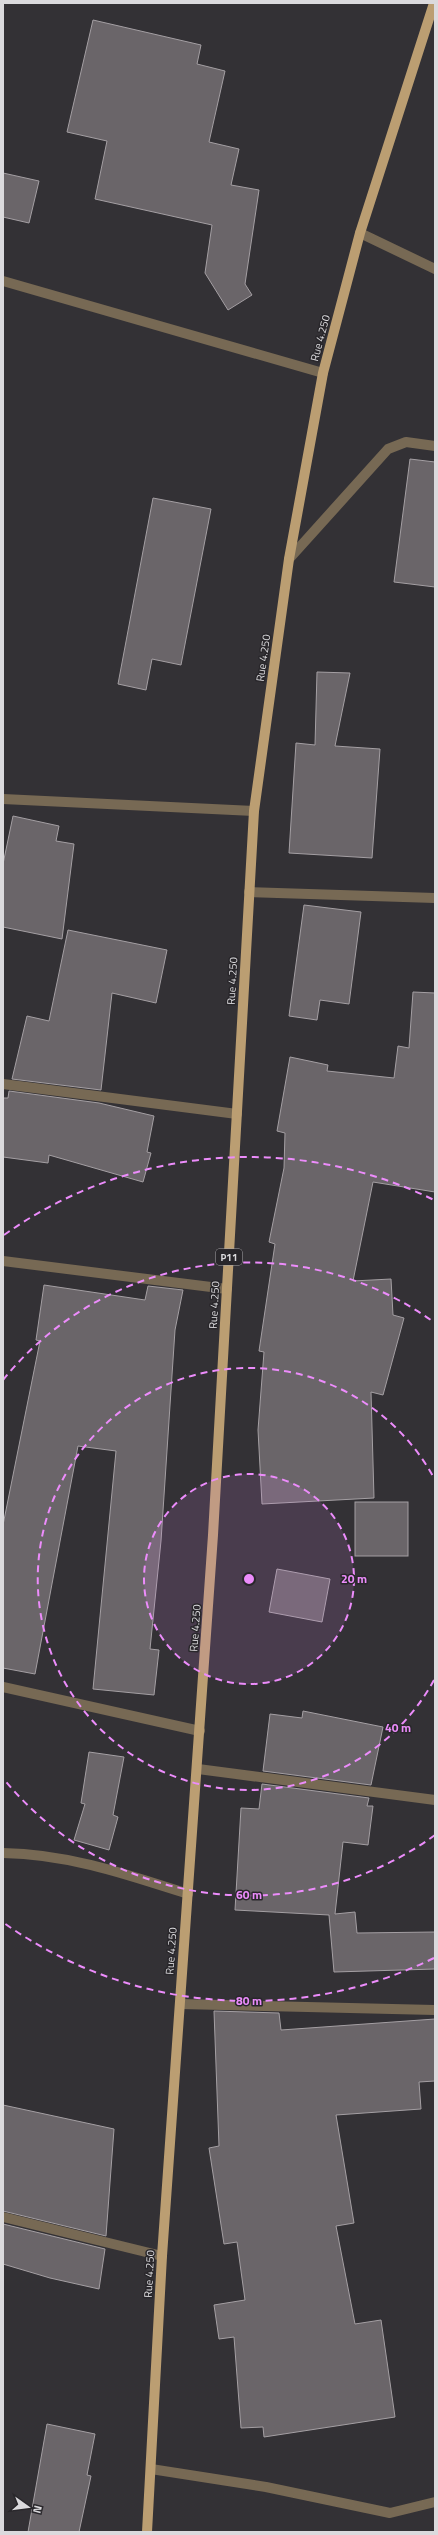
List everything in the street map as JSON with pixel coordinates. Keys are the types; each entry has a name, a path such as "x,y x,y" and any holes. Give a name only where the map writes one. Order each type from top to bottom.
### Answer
{"main road":[{"name":"Rue 4.250","path":"148,2532 162,2256 198,1769 254,811 289,560 323,373 360,233 434,3"}],"street":[{"path":"360,233 435,269"},
{"path":"3,281 323,373"},
{"path":"289,560 388,449 406,442 435,446"},
{"path":"3,799 254,811"},
{"path":"249,892 435,898"},
{"path":"3,1084 237,1114"},
{"path":"3,1260 227,1289"},
{"path":"3,1686 200,1731"},
{"path":"198,1769 435,1800"},
{"path":"3,1853 38,1854 90,1863 188,1894"},
{"path":"180,2004 435,2010"},
{"path":"3,2217 162,2256"},
{"path":"151,2469 266,2487 390,2513 435,2502"}],"building":[{"path":"93,20 201,45 197,64 225,71 209,142 239,149 231,185 259,190 245,284 252,295 228,310 205,273 212,225 95,199 107,141 67,132"},
{"path":"3,173 39,181 29,223 3,217"},
{"path":"410,459 435,462 435,587 394,582"},
{"path":"153,498 211,509 181,665 152,659 146,690 118,684"},
{"path":"317,672 350,673 335,746 380,749 372,858 289,853 296,743 315,745"},
{"path":"13,816 59,826 56,841 74,844 62,939 3,927 3,864"},
{"path":"304,905 361,912 349,1004 320,1000 317,1020 289,1016"},
{"path":"68,930 167,950 156,1003 112,993 101,1090 12,1079 27,1016 49,1021"},
{"path":"413,992 435,993 435,1192 373,1182 353,1281 391,1279 393,1315 404,1318 383,1395 371,1392 374,1498 262,1504 258,1430 264,1352 259,1351 275,1244 269,1242 284,1168 285,1133 277,1131 290,1057 328,1065 327,1071 394,1078 398,1046 409,1048"},
{"path":"9,1091 99,1103 154,1116 147,1152 151,1153 143,1182 49,1155 48,1163 3,1157 3,1098 8,1098"},
{"path":"44,1285 145,1300 148,1286 183,1290 175,1330 161,1541 150,1649 159,1650 154,1695 93,1689 116,1451 78,1446 35,1674 3,1668 3,1525 40,1341 36,1340"},
{"path":"355,1502 408,1502 408,1556 355,1556"},
{"path":"277,1569 330,1579 322,1622 269,1612"},
{"path":"303,1711 383,1727 371,1785 263,1771 270,1714 302,1718"},
{"path":"89,1752 124,1757 113,1815 118,1817 109,1850 74,1840 85,1804 81,1803"},
{"path":"262,1784 369,1798 367,1806 373,1806 368,1845 343,1842 335,1914 355,1912 357,1933 435,1932 435,1969 334,1972 329,1915 235,1910 241,1808 259,1809"},
{"path":"214,2011 279,2013 281,2030 435,2019 435,2081 419,2082 421,2109 336,2115 354,2223 336,2226 355,2324 381,2320 395,2417 264,2437 263,2427 241,2428 234,2337 219,2339 214,2305 245,2300 237,2242 224,2244 209,2148 219,2146"},
{"path":"3,2105 114,2129 106,2236 3,2211"},
{"path":"3,2224 105,2249 99,2289 50,2278 3,2264"},
{"path":"47,2424 95,2434 87,2475 91,2476 79,2532 28,2532"}]}
